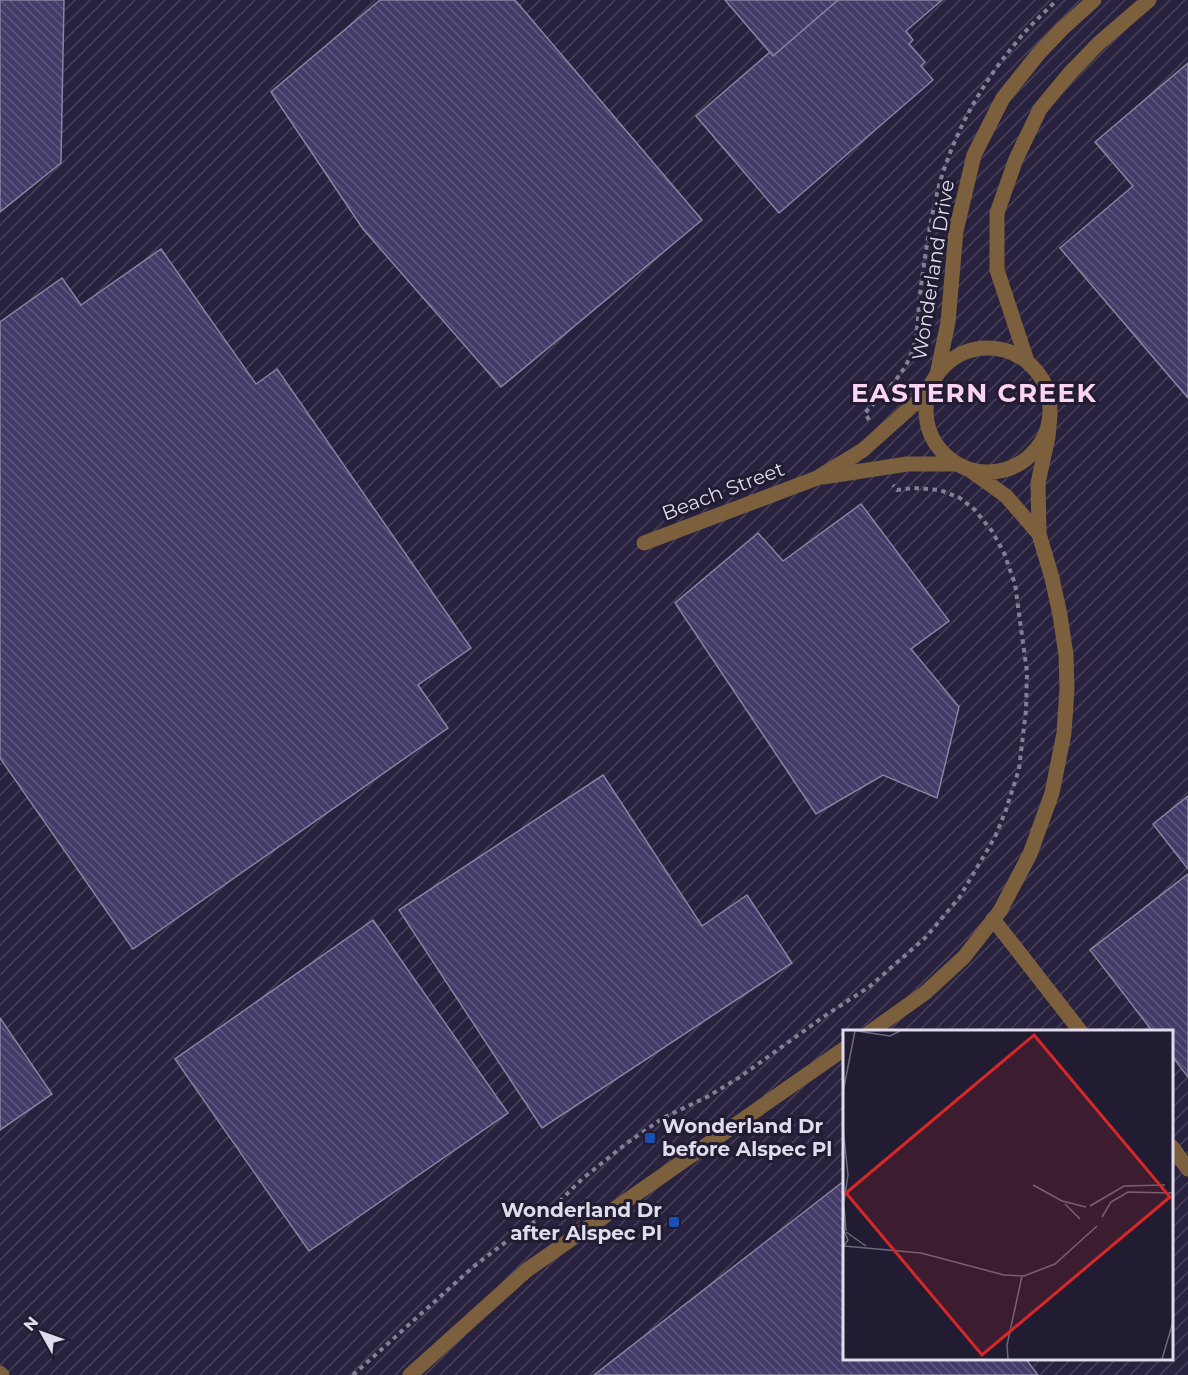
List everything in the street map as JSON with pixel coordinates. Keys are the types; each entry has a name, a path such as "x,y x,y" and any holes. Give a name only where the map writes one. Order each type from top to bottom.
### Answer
{"street":[{"name":"Wonderland Drive","path":"937,375 948,322 956,231 974,154 1003,98 1039,54 1094,0"},
{"path":"1027,361 997,270 997,213 1016,159 1040,109 1099,43 1149,0"},
{"path":"873,1030 925,993 964,957 1000,911 1030,854 1052,793 1064,733 1067,689 1066,655 1052,578 1039,534 1038,483 1048,437 1049,395 1040,376 1027,361 1010,352 989,348 969,351 952,360 937,375 930,390 926,411 930,432 941,450 1006,496 1039,534"},
{"name":"Beach Street","path":"644,543 817,478 863,450 930,390"},
{"path":"962,466 986,472 1005,470 1022,462 1036,450 1046,434 1050,415"},
{"name":"Beach Street","path":"817,478 907,464 962,466"},
{"path":"993,919 1079,1030"},
{"path":"410,1375 527,1270 843,1050"},
{"path":"1173,1148 1188,1168"}],"path":[{"path":"352,1375 473,1267 551,1210 582,1179 627,1143 663,1118 707,1097 740,1077 826,1015 870,987 925,938 959,898 995,837 1019,769 1026,710 1027,672 1016,584 992,531 975,510 960,498 940,489 897,490 892,484"}],"shaded area":[{"path":"0,0 1188,0 1188,1375 0,1375"}],"building":[{"path":"0,0 64,0 61,163 0,212"},
{"path":"380,0 515,0 702,220 501,387 363,229 271,92"},
{"path":"725,0 838,0 773,56"},
{"path":"838,0 942,0 906,31 913,40 909,44 925,62 921,66 933,80 779,213 696,116 770,52 773,56"},
{"path":"1188,63 1188,398 1060,248 1133,186 1095,142"},
{"path":"161,249 256,384 277,369 471,648 418,685 448,728 133,949 0,758 0,322 62,278 81,305"},
{"path":"861,504 949,621 911,649 959,707 937,798 883,775 816,814 675,603 758,533 783,561"},
{"path":"603,775 702,926 747,895 792,963 542,1128 399,910"},
{"path":"1188,796 1188,869 1153,824"},
{"path":"1188,874 1188,1077 1173,1057 1173,1030 1151,1030 1090,950"},
{"path":"373,920 508,1113 309,1251 175,1059"},
{"path":"0,1018 52,1094 0,1130"},
{"path":"843,1182 843,1360 1027,1360 1038,1375 594,1375"}],"place":[{"name":"Wonderland Dr before Alspec Pl","path":"650,1138"},
{"name":"Wonderland Dr after Alspec Pl","path":"674,1222"}],"district":[{"name":"EASTERN CREEK","path":"974,393"}]}
